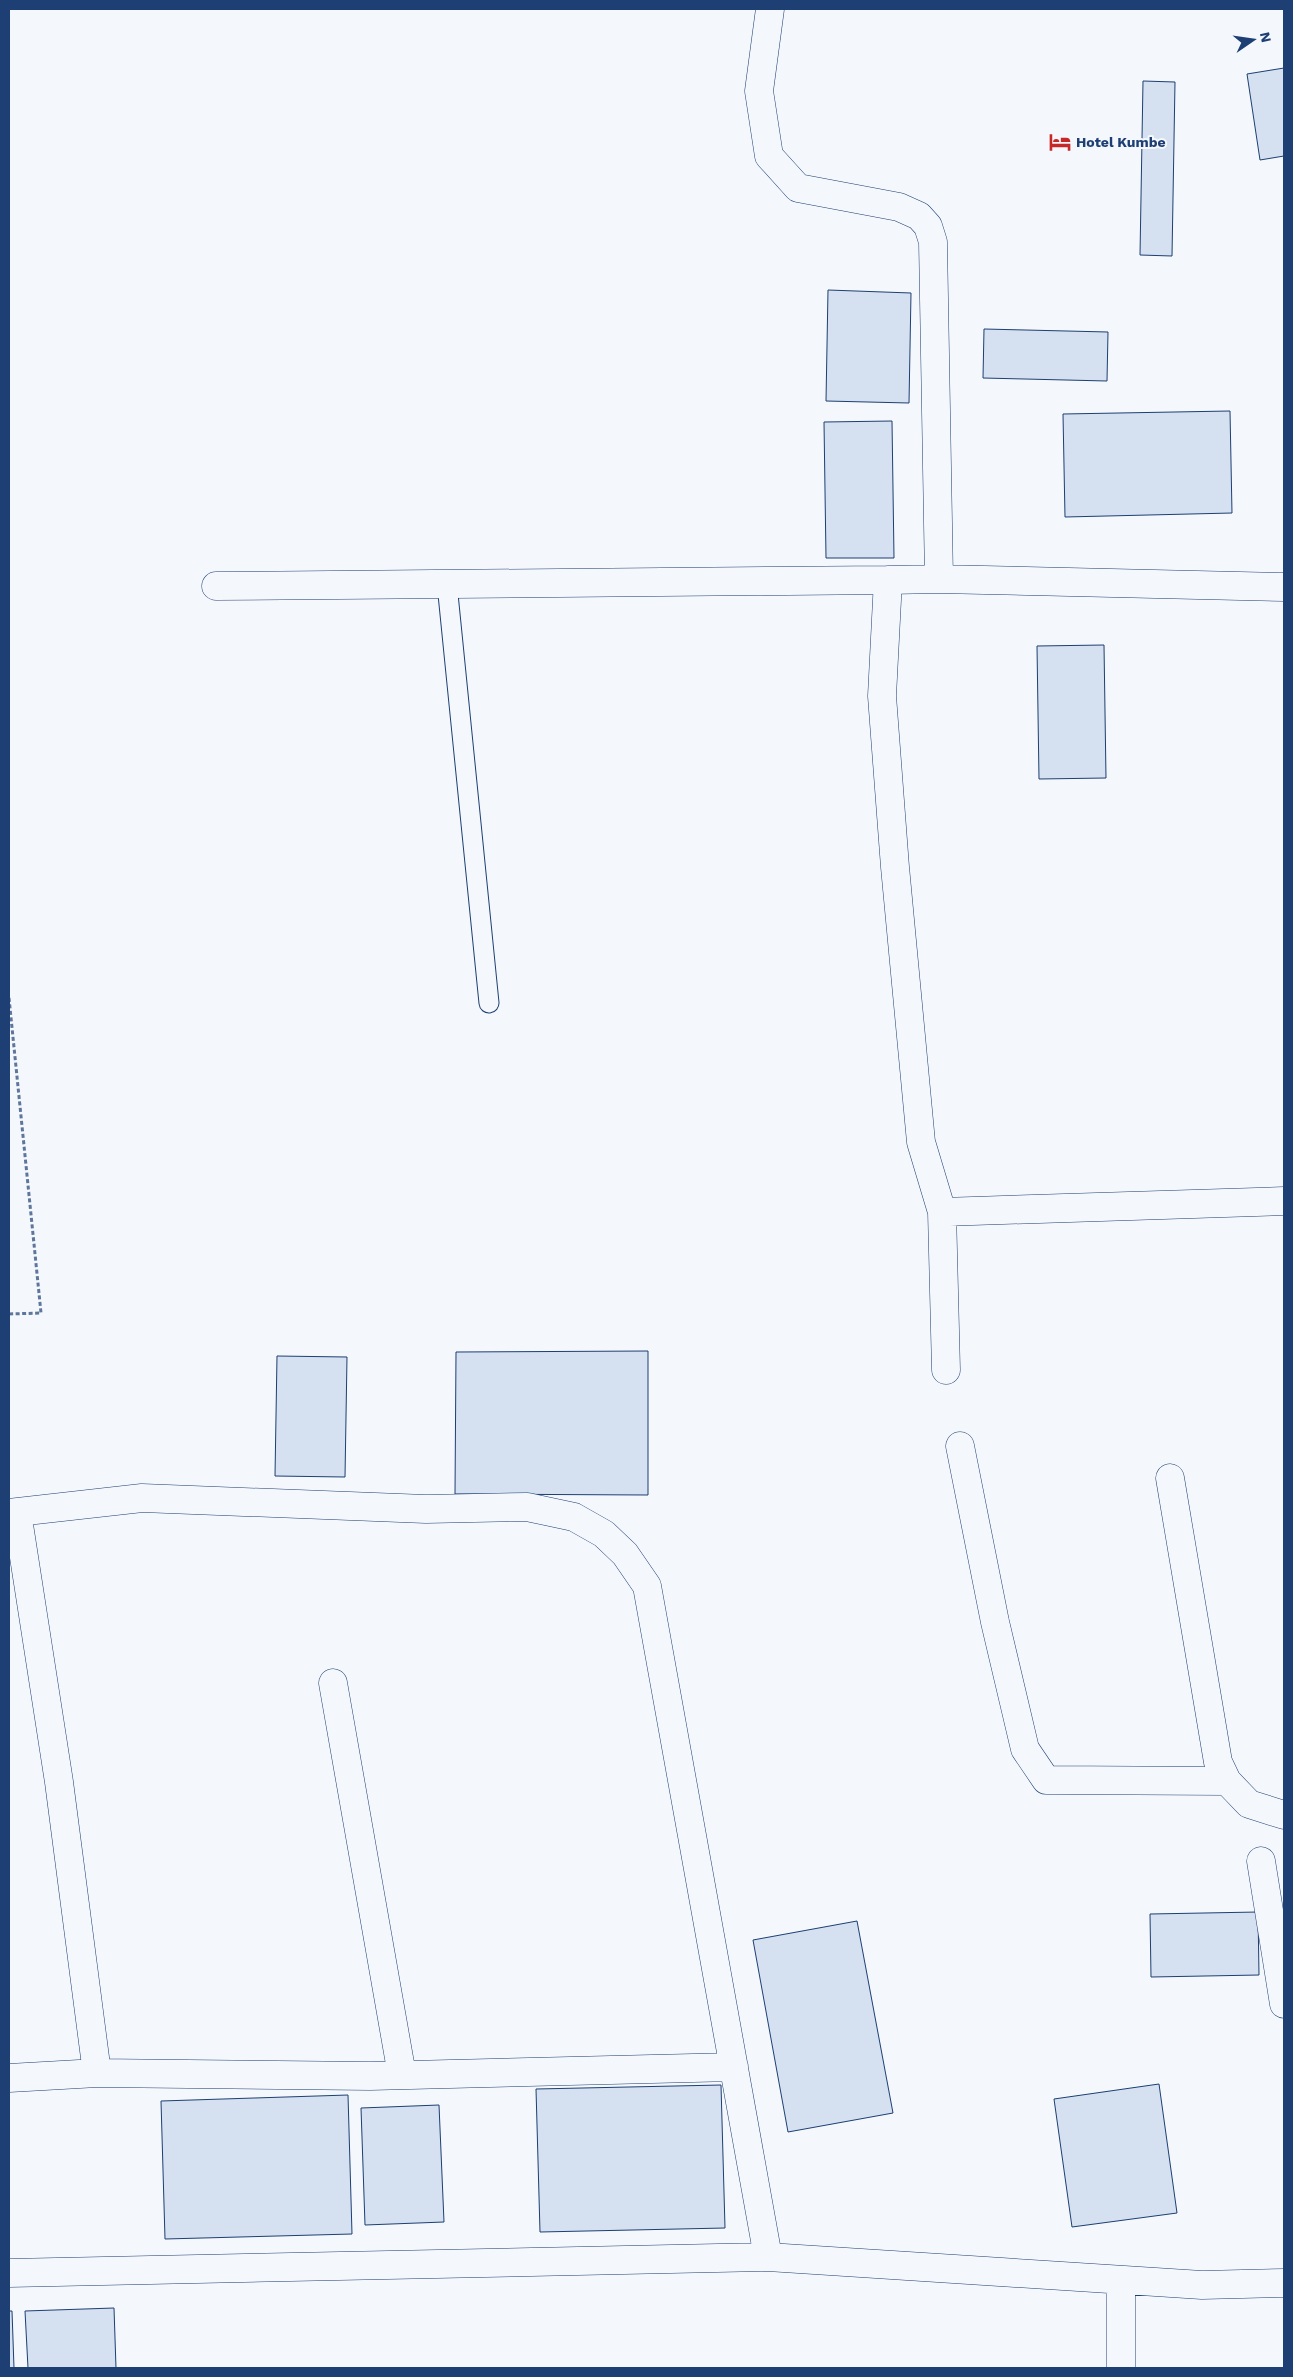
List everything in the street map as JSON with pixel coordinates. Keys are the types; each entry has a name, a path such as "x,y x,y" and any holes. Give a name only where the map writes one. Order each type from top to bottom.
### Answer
{"street":[{"path":"770,9 758,90 769,156 798,188 899,207 919,216 928,226 933,242 940,579"},
{"path":"216,586 940,579 1284,586"},
{"path":"888,580 882,696 895,868 921,1142 942,1212 946,1370"},
{"path":"942,1212 1284,1200"},
{"path":"960,1446 995,1622 1024,1749 1046,1780 1227,1781"},
{"path":"1170,1478 1218,1762 1227,1781 1250,1804 1284,1815"},
{"path":"96,2073 60,1782 13,1512 142,1498 426,1509 527,1507 574,1518 604,1534 625,1554 646,1586 768,2257"},
{"path":"333,1683 402,2075"},
{"path":"1261,1861 1284,2004"},
{"path":"9,2078 96,2073 402,2075 734,2067"},
{"path":"9,2274 768,2257 1202,2285 1284,2283"},
{"path":"1120,2280 1121,2368"}],"lane":[{"path":"448,584 489,1003"}],"path":[{"path":"9,998 41,1313 9,1314"}],"building":[{"path":"1284,68 1284,156 1260,160 1247,74"},
{"path":"1143,81 1175,82 1172,256 1140,255"},
{"path":"828,290 911,293 909,403 826,401"},
{"path":"984,329 1108,332 1107,381 983,378"},
{"path":"1230,411 1232,513 1065,517 1063,414"},
{"path":"892,421 894,558 826,558 824,422"},
{"path":"1104,645 1106,778 1039,779 1037,646"},
{"path":"648,1351 648,1495 455,1494 456,1352"},
{"path":"277,1356 347,1357 345,1477 275,1476"},
{"path":"1258,1912 1259,1975 1151,1977 1150,1914"},
{"path":"857,1921 893,2113 788,2132 753,1940"},
{"path":"1159,2084 1177,2213 1072,2227 1054,2099"},
{"path":"721,2085 725,2228 540,2232 536,2089"},
{"path":"348,2095 352,2234 165,2239 161,2101"},
{"path":"439,2105 444,2222 365,2225 361,2108"},
{"path":"114,2308 116,2368 28,2368 25,2311"},
{"path":"9,2311 12,2311 14,2368 9,2368"}],"place":[{"name":"Hotel Kumbe","path":"1060,142"}]}
